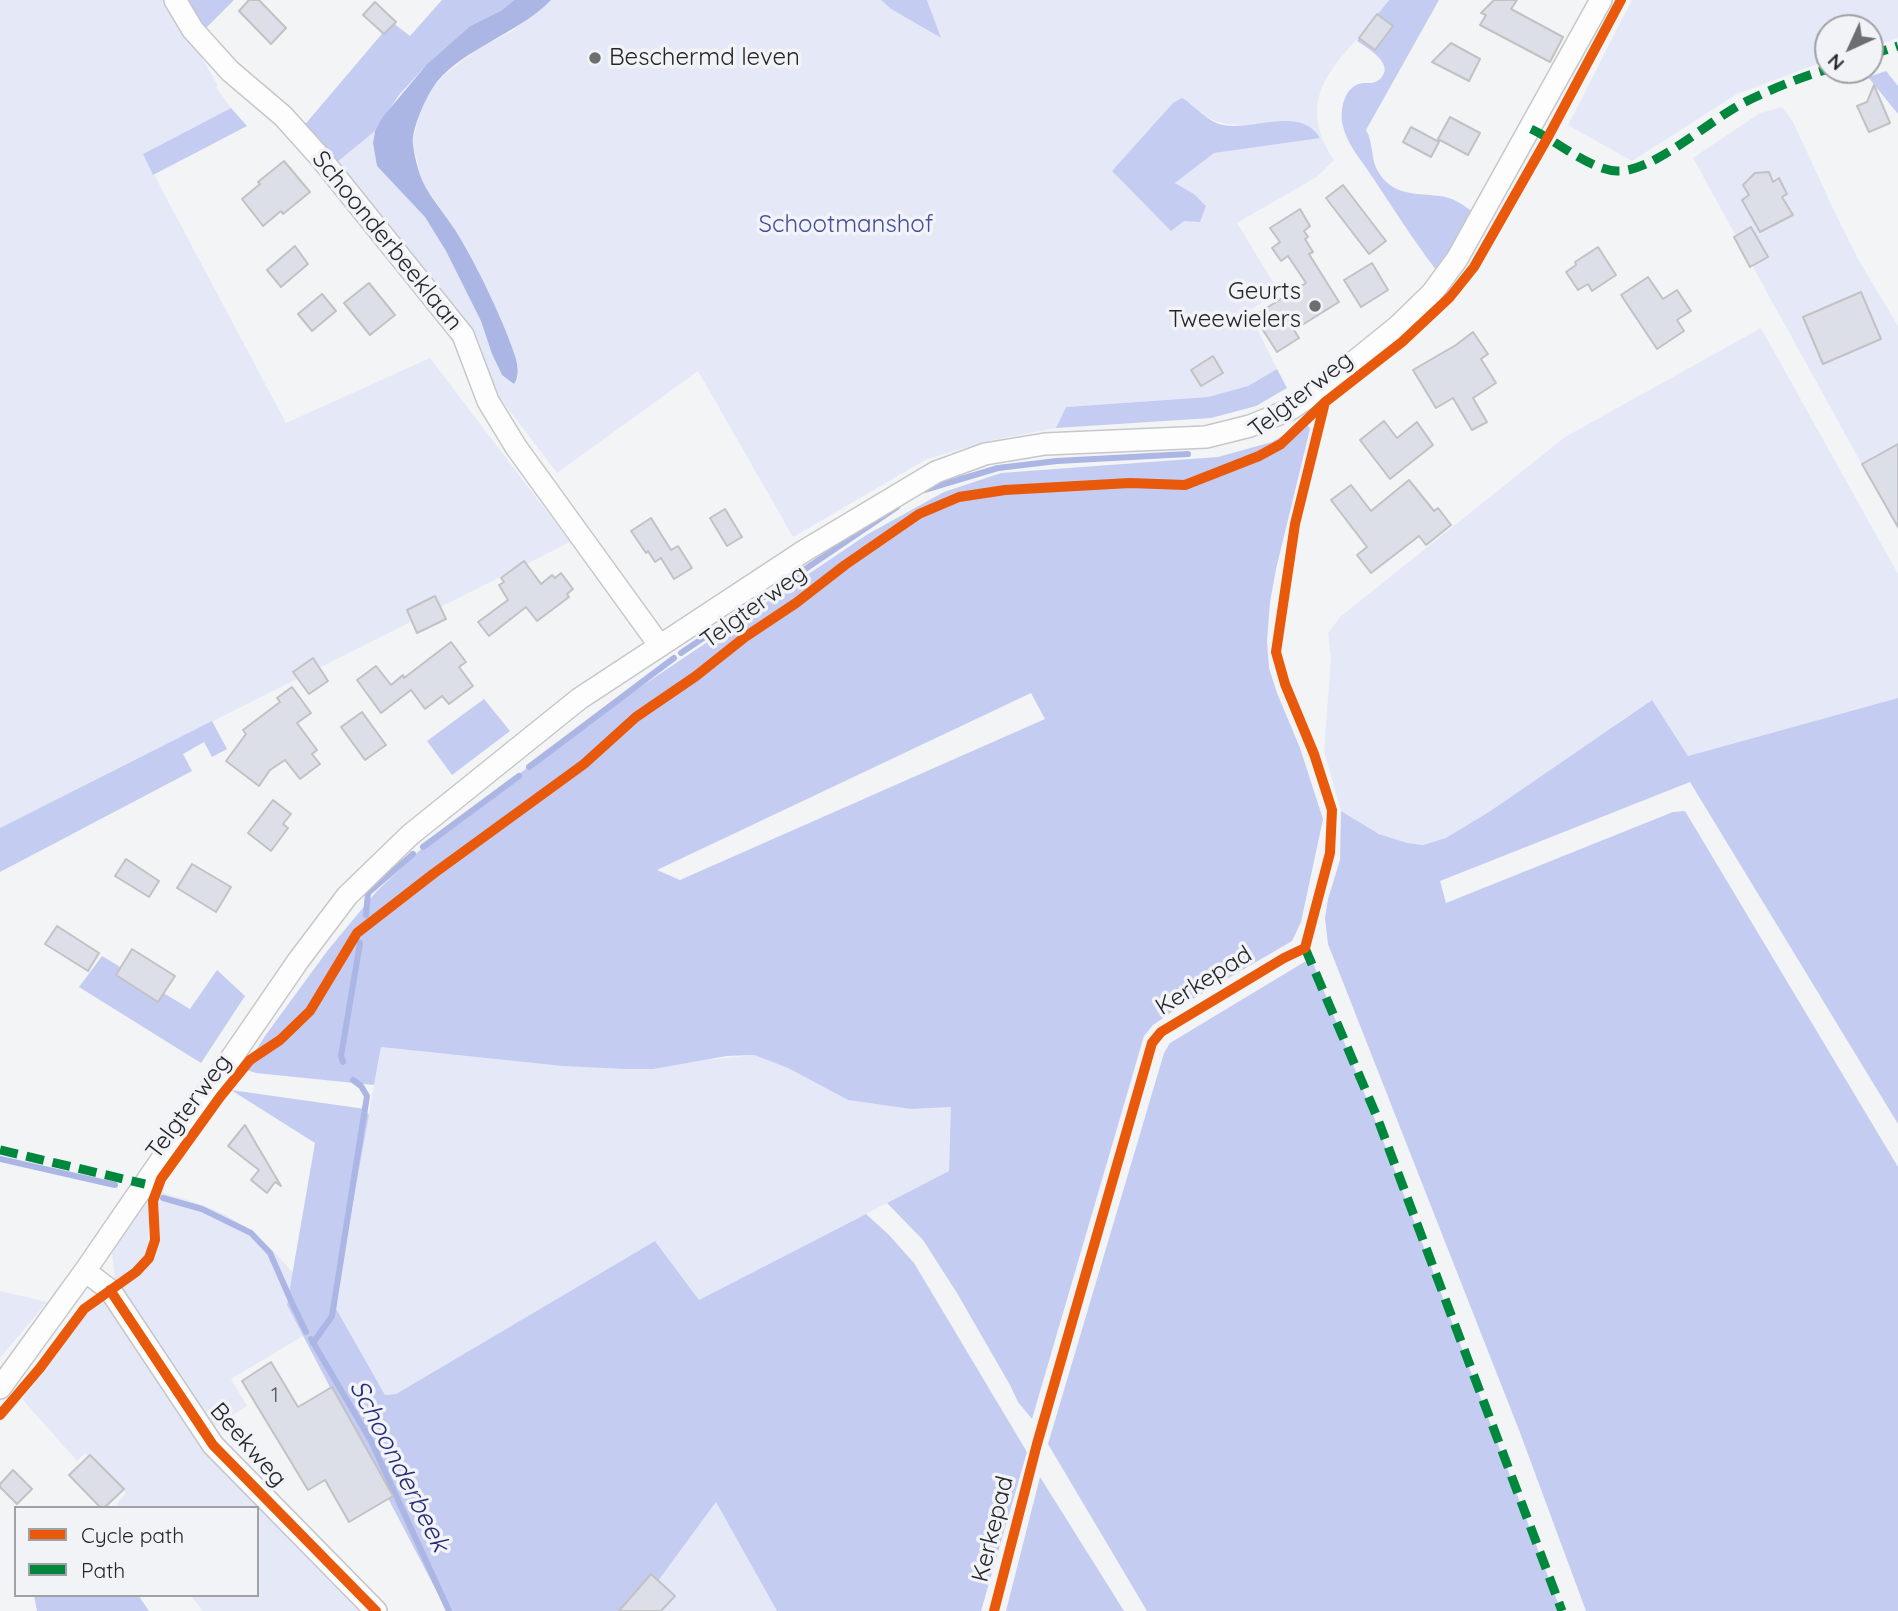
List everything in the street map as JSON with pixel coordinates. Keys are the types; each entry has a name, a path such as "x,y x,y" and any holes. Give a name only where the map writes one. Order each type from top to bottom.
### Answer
{"street":[{"name":"Schoonderbeeklaan","path":"175,0 193,30 230,71 283,116 319,156 463,335 488,401 509,435 660,646"},
{"name":"Telgterweg","path":"0,1388 85,1271 298,961 346,896 410,835 569,708 804,551 936,472 985,454 1045,444 1206,437 1289,410 1319,390 1397,327 1432,293 1457,259 1601,0"},
{"name":"Beekweg","path":"85,1271 110,1290 213,1445 376,1611"}],"green space":[{"path":"0,0 169,0 218,86 216,87 231,108 143,154 286,423 430,358 570,542 0,828"},
{"name":"Schootmanshof","path":"551,0 881,0 891,9 940,38 927,0 1389,0 1330,73 1321,92 1317,112 1321,134 1334,160 1318,176 1237,223 1279,292 1248,311 1277,369 1248,386 1208,397 1066,407 1056,428 993,440 927,459 793,537 698,371 557,473 500,398 472,339 336,163 375,131 373,143 377,166 425,217 446,251 481,321 502,375 514,384 518,378 517,361 461,240 422,181 412,141 432,87 478,49 514,30","holes":["1191,103 1218,122 1251,125 1233,150 1214,153 1175,183 1194,194 1112,171"]},
{"path":"1632,0 1898,0 1898,38 1884,42 1884,14 1814,14 1814,65 1737,94 1632,161 1568,125"},
{"path":"1782,107 1793,122 1858,259 1898,326 1898,530 1693,158 1760,113"},
{"path":"1761,328 1898,574 1898,698 1688,756 1651,700 1474,823 1450,836 1425,844 1414,845 1392,839 1341,811 1324,751 1331,658 1328,633 1340,617 1565,437"},
{"path":"381,1047 562,1066 624,1069 754,1055 788,1068 848,1100 911,1109 952,1107 949,1171 699,1300 655,1241 396,1394 385,1395 334,1305"},
{"path":"159,1192 200,1204 234,1220 263,1242 293,1273 287,1305 303,1336 231,1379 247,1406 212,1428 121,1288 145,1270 155,1256 159,1238"},
{"path":"150,1194 148,1245 144,1256 129,1275 115,1281 112,1253 115,1243"},
{"path":"0,1291 47,1302 0,1358"},
{"path":"106,1299 363,1611 203,1611 192,1597 259,1597 259,1506 118,1506 116,1504 126,1493 85,1453 77,1461 22,1399 87,1313"},
{"path":"716,1502 777,1611 636,1611"}],"shaded area":[{"path":"185,0 234,0 205,29"},
{"path":"442,0 514,0 502,10 470,26 427,64 399,95 375,131 336,163 302,128 392,22 410,36"},
{"path":"514,0 551,0 522,23 455,64 442,76 426,100 416,124 413,144 422,180 456,231 505,330 516,359 517,375 514,384 502,375 481,321 446,251 425,217 377,166 373,143 375,131 382,118 427,64 470,26 502,10"},
{"path":"881,0 927,0 941,38 891,9"},
{"path":"1389,0 1439,0 1366,130 1376,168 1386,182 1402,191 1449,198 1473,212 1454,246 1436,270 1354,150 1342,120 1344,100 1351,88 1375,82 1384,74 1385,69 1379,58 1357,41"},
{"path":"1884,72 1898,86 1898,114 1874,84 1884,84"},
{"path":"1182,98 1212,121 1223,125 1289,121 1312,128 1320,138 1214,153 1175,183 1194,194 1206,206 1200,222 1184,221 1171,231 1112,171 1173,103"},
{"path":"231,108 247,126 153,175 143,154"},
{"path":"1277,369 1287,388 1256,406 1211,418 1056,428 1066,407 1208,397 1248,386"},
{"path":"1306,422 1310,429 1276,569 1267,641 1269,668 1300,748 1323,819 1301,922 1292,941 1179,1007 1153,1025 1144,1036 1032,1419 1018,1402 957,1293 923,1240 887,1203 949,1171 951,1107 911,1109 848,1100 788,1068 754,1055 727,1056 653,1069 624,1069 562,1066 381,1047 374,1085 256,1073 244,1069 328,950 376,892 419,851 575,731 868,534 944,492 1001,473 1218,457 1272,442","holes":["1031,693 1045,719 680,880 657,870"]},
{"path":"1898,698 1898,1124 1690,782 1440,881 1446,903 1673,812 1685,811 1898,1167 1898,1611 1586,1611 1519,1430 1328,944 1325,918 1340,860 1341,811 1379,834 1423,845 1446,838 1489,812 1652,700 1688,756"},
{"path":"484,699 510,731 452,775 427,741"},
{"path":"212,721 227,749 212,757 204,742 183,754 192,771 0,872 0,828"},
{"path":"102,956 190,1009 217,970 245,996 201,1063 79,987"},
{"path":"1311,958 1392,1163 1561,1611 1147,1611 1048,1444 1164,1053 1170,1043"},
{"path":"231,1090 365,1109 369,1115 334,1305 385,1395 396,1394 655,1241 699,1300 866,1214 914,1263 1027,1452 981,1611 777,1611 716,1502 636,1611 447,1611 287,1305 315,1143"},
{"path":"1040,1477 1124,1611 1006,1611"},
{"path":"34,1597 139,1597 149,1611 37,1611"}],"building":[{"path":"249,0 259,0 286,28 271,44 239,11"},
{"path":"1494,0 1517,0 1511,9 1563,37 1550,62 1480,25 1486,15 1481,13"},
{"path":"375,2 396,22 384,34 363,15"},
{"path":"1377,14 1393,26 1375,50 1359,38"},
{"path":"1451,43 1480,59 1469,81 1432,62"},
{"path":"1874,85 1890,123 1869,132 1857,106 1867,102"},
{"path":"1450,117 1480,133 1468,155 1438,139"},
{"path":"1411,127 1439,142 1431,157 1403,142"},
{"path":"284,161 310,192 263,226 242,199"},
{"path":"1769,172 1773,182 1779,178 1787,194 1782,197 1793,215 1760,232 1742,200 1749,195 1743,185 1755,173"},
{"path":"1343,185 1386,241 1369,254 1326,198"},
{"path":"1300,209 1310,226 1304,231 1308,237 1305,239 1313,252 1309,254 1339,302 1294,330 1299,338 1277,352 1254,316 1306,283 1288,256 1281,261 1272,248 1280,242 1270,228"},
{"path":"1751,227 1768,257 1750,267 1734,237"},
{"path":"295,246 308,264 281,287 267,270"},
{"path":"1598,247 1616,275 1592,291 1588,284 1578,290 1566,272 1576,265 1575,262"},
{"path":"1372,263 1388,290 1361,307 1344,280"},
{"path":"1648,277 1663,299 1677,290 1691,311 1677,320 1684,331 1657,349 1621,295"},
{"path":"369,283 395,315 370,335 344,303"},
{"path":"1861,292 1881,339 1823,364 1803,317"},
{"path":"322,294 336,311 312,331 298,314"},
{"path":"1473,332 1488,354 1481,359 1496,383 1473,398 1487,422 1472,430 1453,398 1436,408 1413,370"},
{"path":"1213,356 1223,373 1201,386 1191,370"},
{"path":"1384,421 1397,438 1417,422 1433,445 1390,479 1360,440"},
{"path":"1898,444 1898,527 1862,464"},
{"path":"1409,480 1434,511 1438,508 1451,525 1426,545 1419,536 1371,573 1357,555 1367,547 1331,500 1351,485 1371,511"},
{"path":"725,509 742,537 727,546 710,518"},
{"path":"651,518 671,550 678,546 692,568 674,579 661,558 655,562 631,531"},
{"path":"524,561 541,584 552,575 555,578 561,573 573,589 567,594 569,597 537,621 526,607 489,636 478,622 508,600 499,585 504,582 501,578"},
{"path":"435,596 446,619 417,633 407,610"},
{"path":"451,642 466,662 459,667 473,686 449,704 442,696 425,709 411,690 381,713 357,680 376,666 391,685"},
{"path":"313,658 328,681 309,694 293,672"},
{"path":"292,687 311,713 297,723 317,750 312,754 320,764 300,779 285,760 270,770 259,786 226,761 246,734 243,730 280,702 277,698"},
{"path":"362,712 386,745 365,760 341,727"},
{"path":"273,800 291,814 283,824 288,828 271,851 248,833"},
{"path":"126,859 159,881 149,897 115,876"},
{"path":"192,864 231,887 216,912 177,888"},
{"path":"57,926 99,953 88,971 45,944"},
{"path":"132,949 175,976 158,1002 116,975"},
{"path":"245,1125 281,1186 275,1182 267,1193 251,1180 259,1170 228,1146"},
{"path":"271,1362 298,1407 332,1387 393,1496 349,1522 325,1480 308,1490 242,1381"},
{"path":"90,1455 124,1489 106,1506 99,1506 69,1475"},
{"path":"13,1470 32,1489 17,1504 0,1487"},
{"path":"651,1574 675,1596 661,1611 619,1611"}],"waterway":[{"path":"924,490 998,468 1057,461 1188,454"},
{"path":"681,653 897,507"},
{"path":"529,767 674,658"},
{"path":"423,847 519,776"},
{"path":"366,915 368,893 413,854"},
{"path":"343,1062 341,1056 360,943"},
{"path":"313,1343 332,1316 367,1096 353,1080"},
{"name":"Schoonderbeek","path":"0,1159 115,1185"},
{"name":"Schoonderbeek","path":"163,1198 202,1209 251,1233 270,1253 306,1332"},
{"name":"Schoonderbeek","path":"311,1339 371,1441 449,1611"}],"marked path":[{"path":"1884,50 1898,46"},
{"path":"1531,129 1596,166 1617,171 1631,169 1664,155 1743,103 1814,74"},
{"path":"1305,948 1377,1117 1562,1611"},
{"path":"0,1150 145,1184"}],"cycle path":[{"path":"0,1415 40,1368 84,1309 136,1272 149,1258 155,1240 153,1201 161,1179 250,1060 280,1040 310,1011 357,933 584,764 636,717 919,514 959,497 1005,490 1130,483 1185,485 1259,456 1281,444 1324,403 1402,342 1450,297 1474,267 1548,137 1621,0"},
{"name":"Kerkepad","path":"994,1611 1037,1444 1152,1043 1161,1032 1305,948 1330,853 1332,810 1314,754 1285,684 1276,652 1295,524 1324,406"},
{"path":"110,1290 213,1445 376,1611"}],"place":[{"name":"Beschermd leven","path":"595,58"},
{"name":"Geurts Tweewielers","path":"1315,306"}]}
